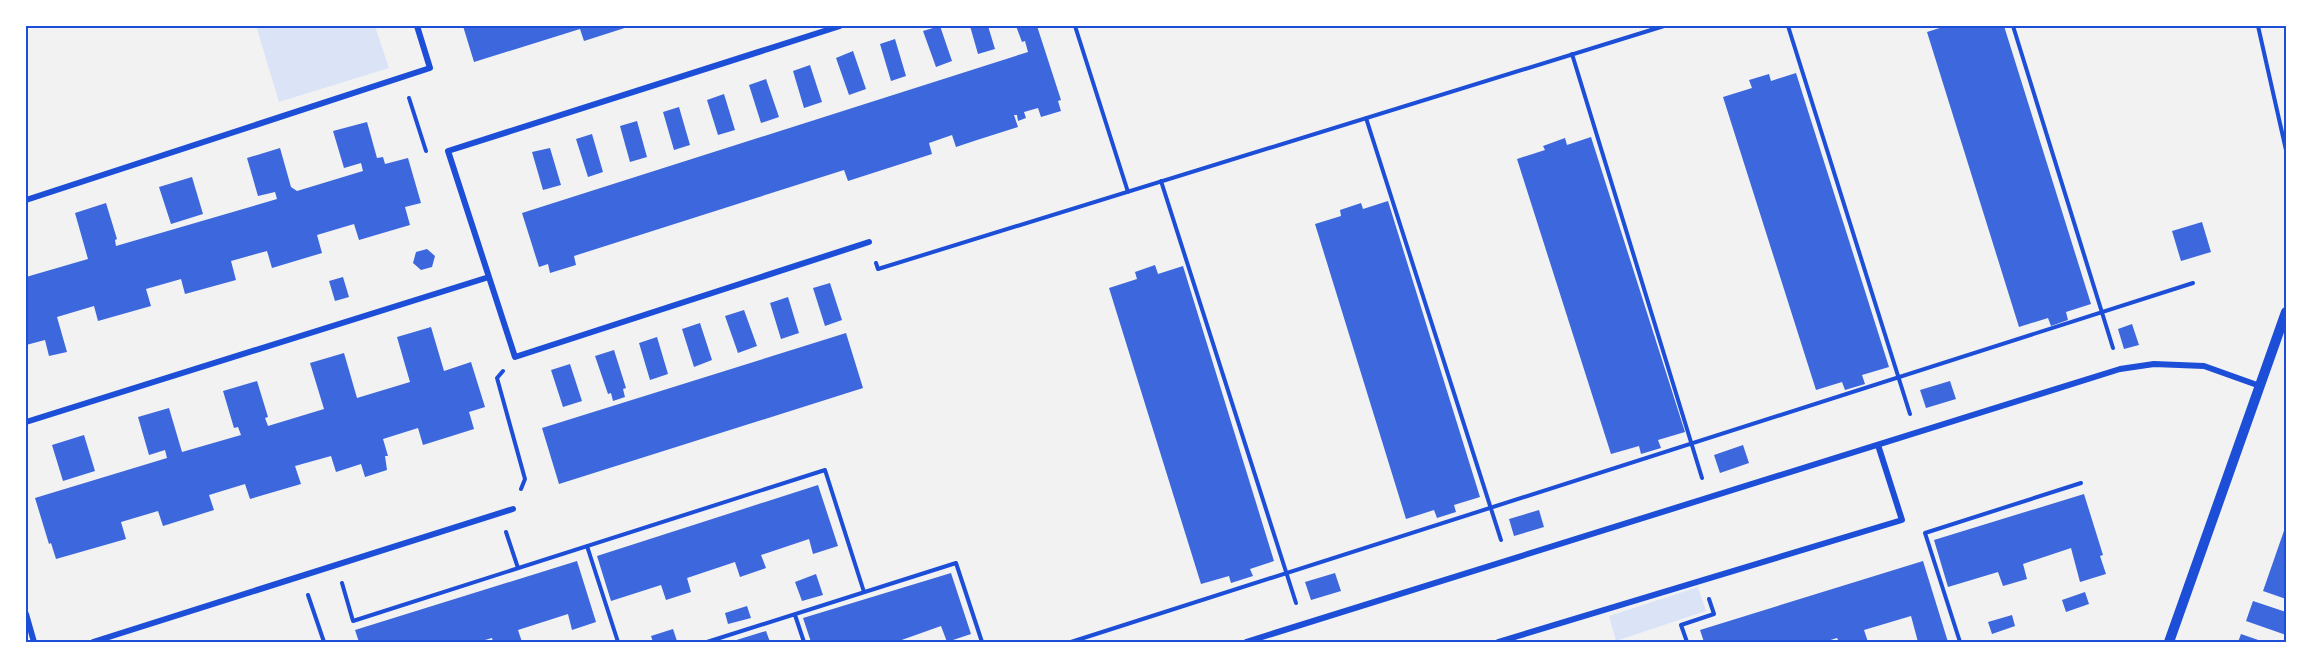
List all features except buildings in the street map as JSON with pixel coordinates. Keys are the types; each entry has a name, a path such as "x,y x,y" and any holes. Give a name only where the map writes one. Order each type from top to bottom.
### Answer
{"street":[{"path":"26,200 430,68 417,26"},
{"path":"840,26 448,151 516,357 869,242"},
{"path":"26,422 489,277"},
{"path":"2169,642 2286,312"},
{"path":"1246,642 2120,369 2154,364 2204,366 2260,386"},
{"path":"1498,642 1902,520 1878,445"},
{"path":"93,642 513,509"},
{"path":"26,614 34,642"}],"path":[{"path":"1075,26 1128,192"},
{"path":"869,242 878,269 1664,26"},
{"path":"1788,26 1916,433"},
{"path":"2013,26 2120,369"},
{"path":"2258,26 2286,150"},
{"path":"1572,54 1708,498"},
{"path":"402,77 428,158 448,151"},
{"path":"1366,118 1507,561"},
{"path":"1161,181 1302,625"},
{"path":"1071,642 2193,283"},
{"path":"513,509 525,479 497,378 516,357"},
{"path":"336,566 354,621 825,470 864,592"},
{"path":"1960,642 1925,533 2081,483"},
{"path":"500,513 518,568"},
{"path":"587,546 618,642"},
{"path":"707,642 956,563 982,642"},
{"path":"302,576 324,642"},
{"path":"1687,642 1681,625 1714,614 1702,580"},
{"path":"795,615 804,642"}],"shaded area":[{"path":"256,26 375,26 389,68 279,102"},
{"path":"1698,587 1706,611 1616,641 1609,616"}]}
